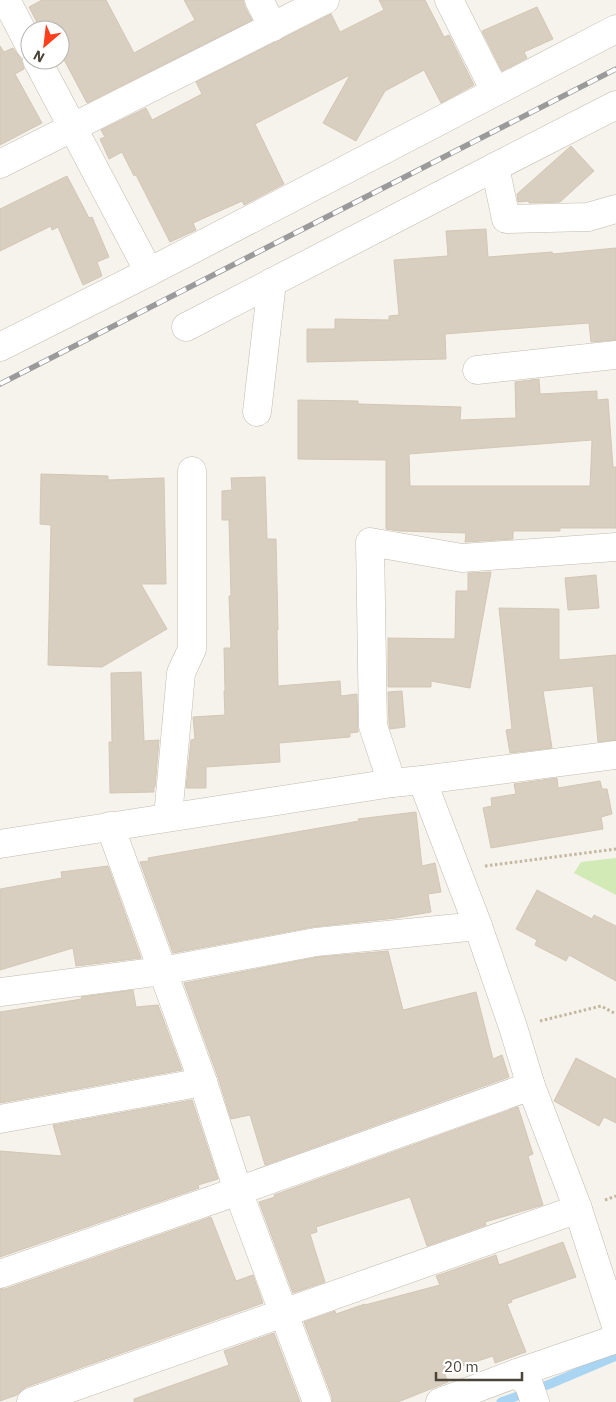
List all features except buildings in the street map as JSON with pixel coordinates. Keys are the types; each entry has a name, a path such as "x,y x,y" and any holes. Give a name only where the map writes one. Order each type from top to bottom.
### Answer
{"street":[{"path":"6,0 20,27"},
{"path":"260,0 273,27"},
{"path":"0,164 325,0"},
{"path":"449,0 495,91"},
{"path":"0,346 149,272 616,29"},
{"path":"42,70 149,272"},
{"path":"186,327 616,105"},
{"path":"495,167 506,220 588,216 616,208"},
{"path":"257,412 272,282"},
{"path":"477,370 616,355"},
{"path":"168,817 181,673 192,649 192,471"},
{"path":"392,783 373,726 370,542 462,558 616,547"},
{"path":"0,844 392,783 616,755"},
{"path":"422,780 478,926 531,1086 578,1209 616,1326"},
{"path":"110,826 202,1082 238,1191 317,1402"},
{"path":"0,992 162,971 316,942 478,926"},
{"path":"0,1119 202,1082"},
{"path":"0,1274 531,1086"},
{"path":"31,1402 578,1209"},
{"path":"440,1402 527,1386 616,1339"}],"path":[{"path":"456,870 616,848"},
{"path":"513,1027 601,1006 616,1014"}],"green space":[{"path":"616,858 616,895 574,873 581,862"}],"waterway":[{"path":"501,1402 616,1356"}],"railway":[{"path":"0,384 616,69"}]}
